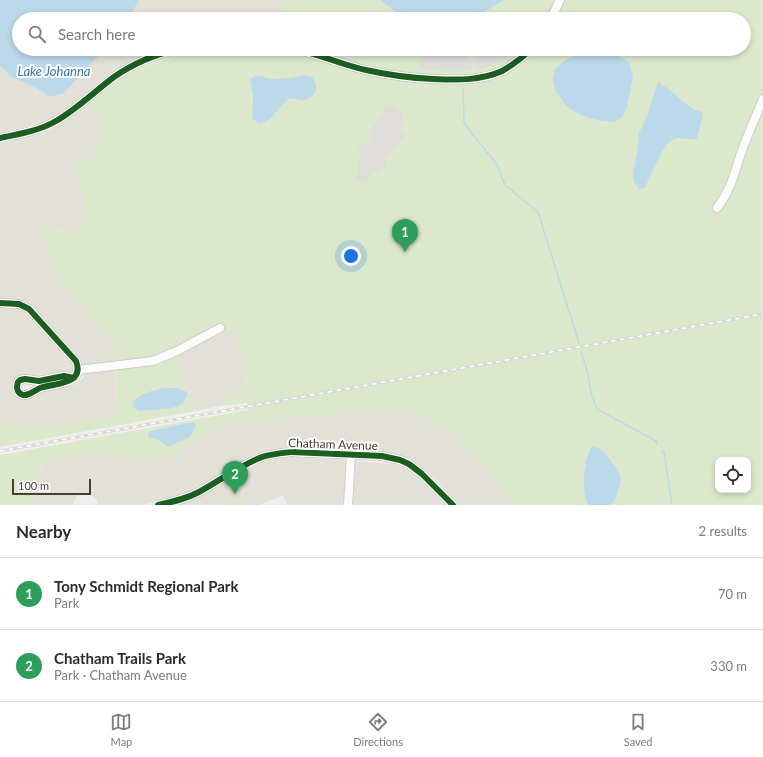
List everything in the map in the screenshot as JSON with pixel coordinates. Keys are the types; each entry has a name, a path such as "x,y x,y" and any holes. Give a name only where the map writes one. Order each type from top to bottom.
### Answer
{"street":[{"path":"554,12 560,0"},
{"path":"0,138 37,129 54,122 115,76 154,56"},
{"path":"318,56 365,70 408,78 459,80 480,78 502,70 524,56"},
{"path":"717,208 724,199 731,185 743,146 763,99"},
{"path":"0,303 19,304 29,309 76,361 78,370 74,378 63,383 41,388 26,395 20,393 17,388 18,382 22,379 39,380 64,376 74,378"},
{"path":"78,370 153,361 167,356 220,328"},
{"name":"Chatham Avenue","path":"158,505 175,501 198,492 251,462 270,455 292,452 382,456 400,460 409,464 422,474 454,505"},
{"path":"348,505 351,455"}],"shaded area":[{"path":"140,0 283,0 280,12 132,12"},
{"path":"98,56 143,56 108,75 58,115 36,124 0,133 0,66 10,76 38,89 50,97 64,93"},
{"path":"421,56 468,56 469,59 474,60 474,56 509,56 504,60 477,70 477,66 475,65 472,66 473,70 447,71 419,69"},
{"path":"90,102 104,127 95,155 73,165 83,196 82,232 41,229 72,293 115,346 115,364 85,366 34,309 0,301 0,144 52,130"},
{"path":"393,104 400,109 403,116 405,126 401,126 401,132 405,135 394,151 391,150 384,160 387,163 380,174 375,172 365,183 356,177 359,173 359,159 361,154 357,152 363,142 367,144 371,136 368,134 387,105 390,107"},
{"path":"0,308 21,308 28,312 72,363 74,369 70,373 16,382 25,399 29,399 41,392 75,385 83,378 85,372 115,368 116,413 88,421 21,431 13,421 0,425"},
{"path":"233,329 244,356 246,386 220,406 196,411 174,356"},
{"path":"404,408 453,431 516,505 459,505 436,479 424,469 404,457 391,454 286,448 264,452 185,494 141,505 97,505 97,501 94,497 87,493 77,496 74,499 73,505 28,505 40,475 41,467 49,460 75,454 98,452 144,461 174,455 210,433 233,422"},
{"path":"293,457 346,461 344,505 287,505 283,495 260,505 244,505 231,479 265,461"},
{"path":"357,461 394,464 411,470 422,479 447,505 353,505 355,463"},
{"path":"225,483 237,505 180,505 191,501"}],"green space":[{"path":"283,0 380,0 395,12 280,12"},
{"path":"504,0 763,0 763,505 516,505 453,431 404,409 233,422 210,433 174,455 144,461 98,452 75,454 49,460 41,467 40,475 28,505 0,505 0,455 248,410 247,403 220,406 246,386 244,356 233,329 175,356 196,411 0,447 0,425 13,421 21,431 88,421 116,413 115,346 53,272 41,229 82,232 83,196 73,165 95,155 104,127 90,102 126,75 140,68 174,56 751,56 751,12 485,12"},
{"path":"231,479 244,505 237,505 225,483"}],"water":[{"name":"Lake Johanna","path":"0,0 140,0 132,12 12,12 12,56 98,56 64,93 50,97 38,89 10,76 0,66"},
{"path":"380,0 504,0 485,12 395,12"},
{"path":"574,56 618,56 629,63 633,77 626,110 622,117 614,122 601,121 589,118 573,111 566,105 555,90 553,78 555,69 564,61"},
{"path":"304,75 313,77 316,86 315,93 309,98 303,100 288,100 282,104 269,120 260,124 252,118 253,96 250,79 256,76 269,79 291,78"},
{"path":"658,82 691,108 703,113 697,139 677,138 668,143 660,155 645,188 638,189 634,181 633,173 639,133 648,115"},
{"path":"164,388 178,388 187,392 188,395 183,403 176,407 139,411 133,407 133,403 136,398 148,392"},
{"path":"194,422 196,426 188,438 170,446 167,446 157,439 148,437 148,434 151,431"},
{"path":"592,446 599,448 606,454 621,477 620,486 615,500 610,505 588,505 584,491 584,475 587,459"}],"waterway":[{"path":"463,88 464,122 496,163 505,185 538,212 579,343"},
{"path":"581,352 597,409 656,441 657,444"},
{"path":"662,450 664,453 672,505"}],"railway":[{"path":"0,451 763,314"}],"cycle path":[{"path":"0,138 29,132 49,124 64,116 129,67 154,56"},
{"path":"319,56 374,72 424,79 450,80 485,77 502,71 523,56"},
{"path":"0,303 19,304 29,309 76,361 78,369 76,375 73,379 67,382 40,388 27,395 19,393 17,386 20,380 25,379 39,381 64,376 74,378"},
{"path":"158,505 179,500 207,488 254,460 273,454 292,452 382,456 400,460 409,464 422,474 453,505"}],"place":[{"name":"Tony Schmidt Regional Park","path":"405,252"},
{"name":"Chatham Trails Park","path":"235,494"}]}
